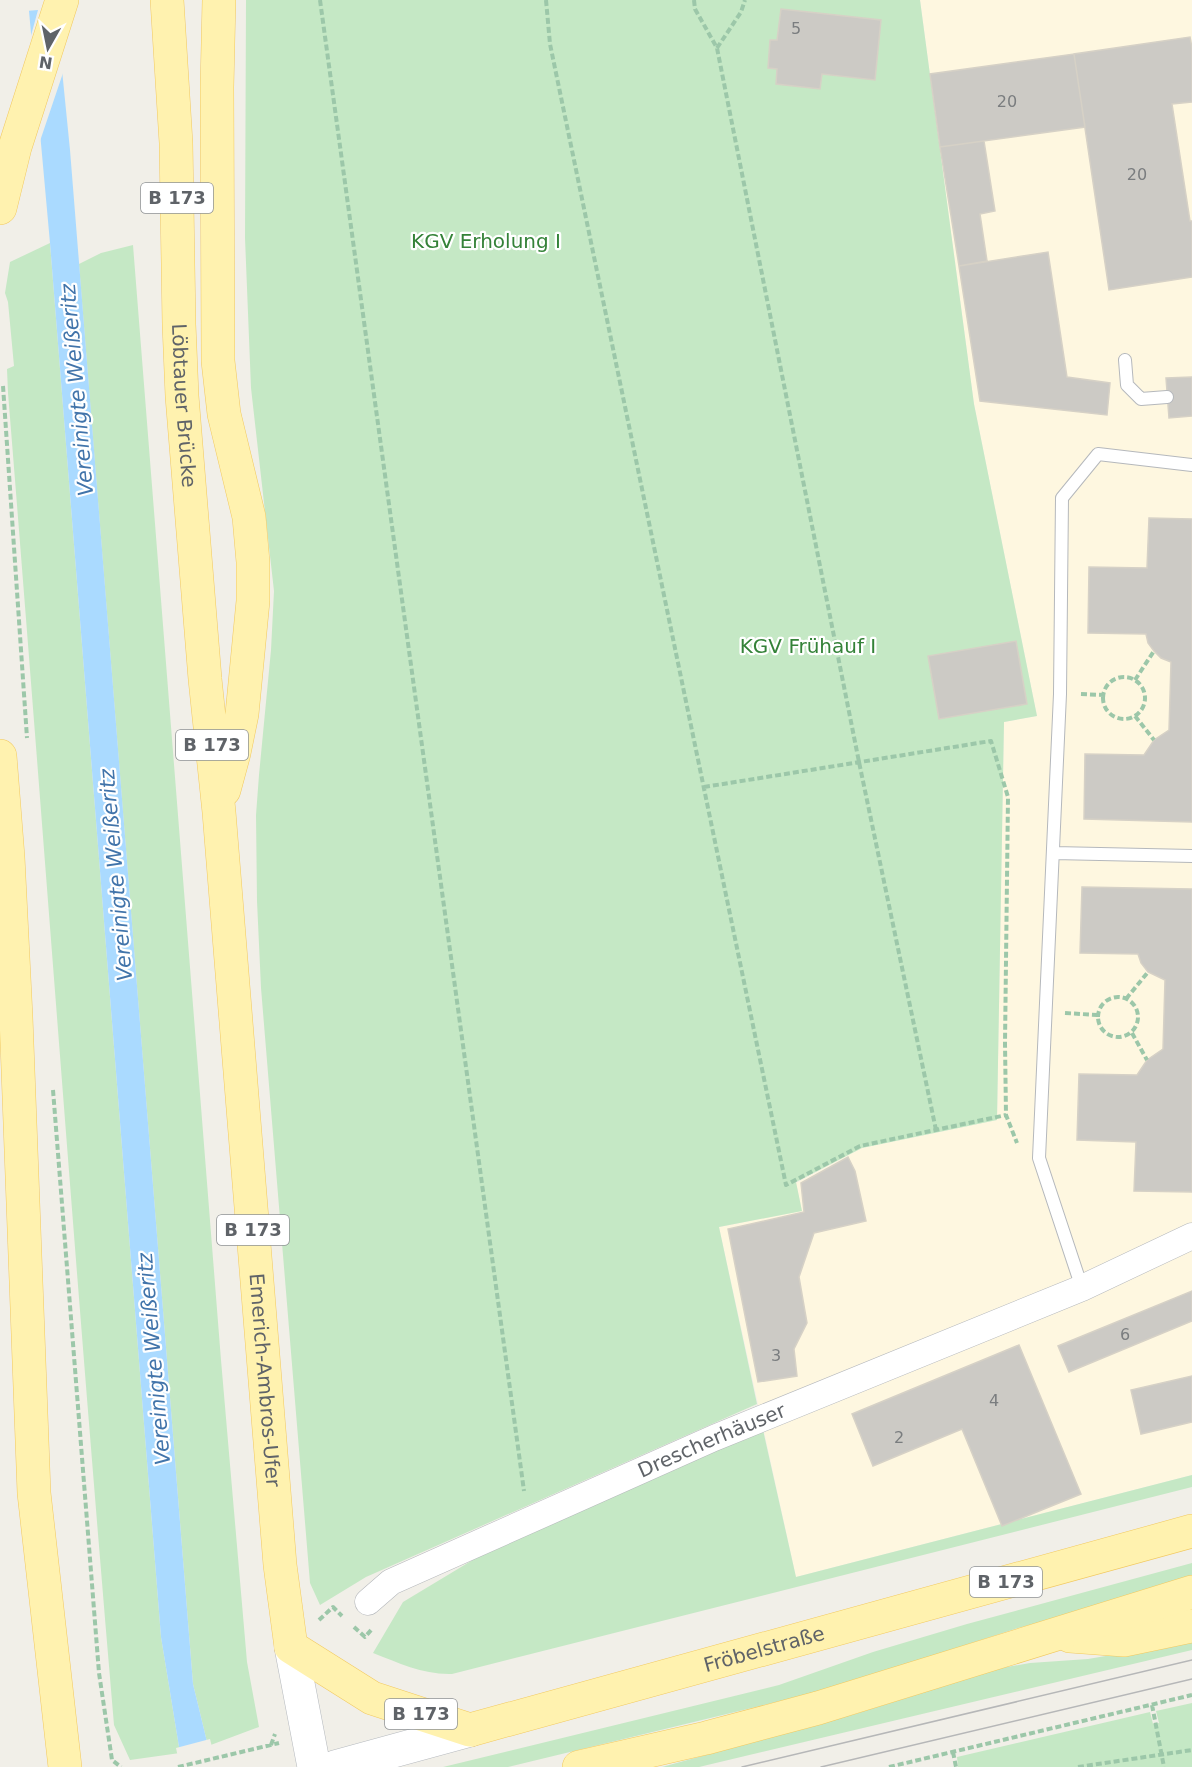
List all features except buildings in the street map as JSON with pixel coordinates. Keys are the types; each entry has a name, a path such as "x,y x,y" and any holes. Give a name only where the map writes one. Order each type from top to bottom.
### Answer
{"main road":[{"path":"0,208 15,147 62,0"},
{"name":"Löbtauer Brücke","path":"167,0 176,143 182,396 205,679 219,812"},
{"path":"219,0 218,361 224,414 249,517 253,562 253,601 242,714 219,812"},
{"path":"14,749 9,868 34,1493 65,1767"},
{"name":"Emerich-Ambros-Ufer","path":"219,812 280,1565 291,1647 314,1767"},
{"path":"0,1113 21,1173"},
{"name":"Fröbelstraße","path":"335,1767 1192,1531"},
{"path":"584,1766 706,1738 818,1708 1192,1592"},
{"path":"1050,1635 1124,1640 1192,1626"},
{"name":"B 173","path":"291,1647 372,1698 470,1730"}],"street":[{"name":"Drescherhäuser","path":"368,1602 391,1582 714,1438 1082,1287 1192,1236"}],"lane":[{"path":"1125,360 1127,385 1141,399 1167,398"},
{"path":"1082,1287 1039,1158 1054,853 1062,498 1098,454 1192,465"},
{"path":"1054,853 1192,855"}],"path":[{"path":"320,0 528,1521"},
{"path":"546,0 550,44 786,1185 860,1146 1006,1115"},
{"path":"694,0 695,9 717,48 859,762 936,1130"},
{"path":"717,48 741,12 745,0"},
{"path":"3,386 14,749"},
{"path":"1135,680 1154,651"},
{"path":"1117,678 1135,680 1141,686 1145,697 1141,711 1129,718 1118,718 1109,713 1104,705 1107,686 1117,678"},
{"path":"1135,716 1154,740"},
{"path":"704,787 991,741 1008,797 1006,1115 1018,1147"},
{"path":"1126,999 1148,972"},
{"path":"1117,997 1126,999 1136,1008 1138,1023 1132,1033 1122,1038 1111,1037 1100,1028 1097,1015 1099,1008 1108,999 1117,997"},
{"path":"1046,1011 1097,1015"},
{"path":"1132,1033 1147,1060"},
{"path":"53,1087 99,1673 112,1760 121,1767"},
{"path":"291,1647 333,1607 365,1637 373,1628 368,1602"},
{"path":"889,1767 1192,1695"},
{"path":"1152,1705 1164,1767"},
{"path":"178,1767 271,1745"},
{"path":"1078,1767 1192,1750"},
{"path":"953,1752 956,1767"}],"shaded area":[{"path":"920,0 1192,0 1192,1475 796,1577 719,1227 802,1211 796,1183 862,1148 997,1120 1004,722 1037,716 974,404"}],"green space":[{"name":"KGV Erholung I","path":"246,0 920,0 974,404 1037,716 1004,722 997,1120 862,1148 796,1182 802,1211 719,1227 757,1404 366,1577 320,1605 310,1583 261,988 256,815 274,591 251,388 245,238"},
{"path":"50,243 161,1637 180,1753 130,1760 114,1725 8,393 7,369 14,366 8,302 5,293 10,262"},
{"path":"133,245 221,1360 247,1662 259,1727 208,1746 193,1684 79,264 101,253"},
{"path":"763,1430 796,1577 1192,1475 1192,1487 452,1674 422,1670 373,1653 403,1602 491,1549"},
{"path":"1192,1563 1192,1582 1018,1628 830,1689 508,1767 443,1767 779,1685 873,1652 967,1624"},
{"path":"1192,1637 1192,1650 699,1767 662,1767 855,1714 1001,1668 1030,1663 1088,1659"},
{"path":"1192,1703 1192,1767 958,1767 957,1757 1150,1712 1153,1724 1159,1723 1156,1711"}],"water":[{"name":"Vereinigte Weißeritz","path":"28,0 55,0 70,150 193,1684 208,1746 180,1753 161,1637 50,243"}],"pier":[{"path":"25,0 58,0 65,67 38,147 29,43 38,10 26,11"},
{"path":"210,1739 217,1767 180,1767 176,1748"}],"tram line":[{"path":"742,1767 1192,1660"},
{"path":"821,1767 1192,1679"}],"park label":[{"name":"KGV Frühauf I","path":"808,646"}]}
